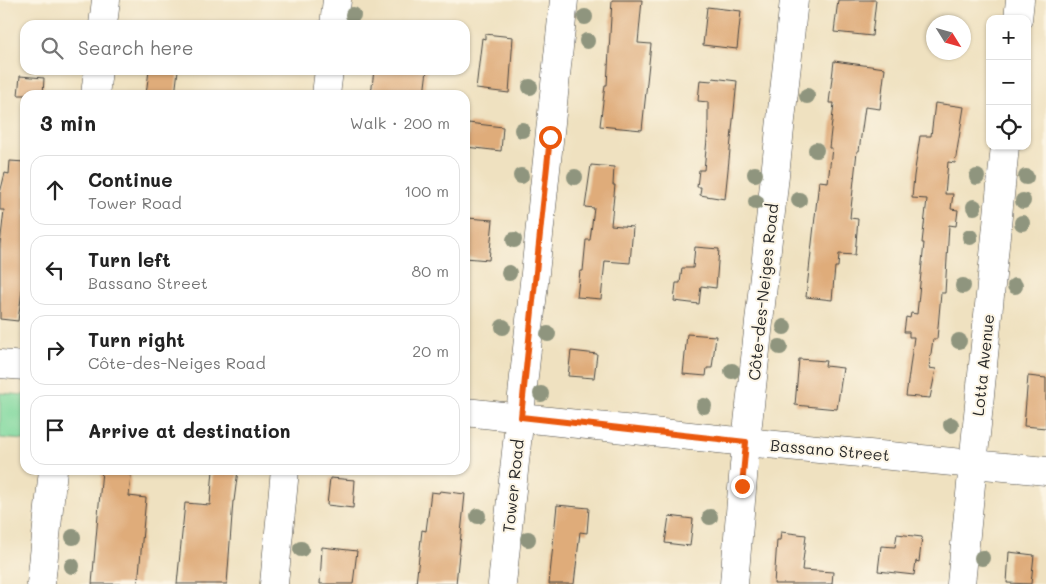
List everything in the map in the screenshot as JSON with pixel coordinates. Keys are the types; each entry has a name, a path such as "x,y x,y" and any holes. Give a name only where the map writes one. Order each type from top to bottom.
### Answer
{"street":[{"path":"104,20 106,0"},
{"path":"335,20 337,0"},
{"name":"Tower Road","path":"502,584 564,0"},
{"name":"Côte-des-Neiges Road","path":"734,584 746,442 794,0"},
{"path":"1018,15 1020,0"},
{"path":"96,90 97,75"},
{"path":"327,90 328,75"},
{"name":"Lotta Avenue","path":"961,584 1005,150"},
{"path":"0,364 20,366"},
{"name":"Bassano Street","path":"470,412 746,442 973,462 1046,471"},
{"path":"41,584 52,475"},
{"path":"274,584 285,475"}],"green space":[{"path":"0,393 20,395 20,440 0,438"}],"building":[{"path":"612,0 642,0 638,43 651,44 642,130 600,126 605,85 607,85"},
{"path":"838,0 876,0 872,36 834,32"},
{"path":"707,7 741,11 737,49 703,45"},
{"path":"485,34 513,37 509,93 476,89 482,38 485,39"},
{"path":"834,61 885,68 880,109 865,107 859,151 857,151 850,218 858,219 855,255 839,254 838,267 835,267 832,300 806,297 819,181 828,182 832,148 829,148 834,103 829,103"},
{"path":"148,75 177,75 176,90 147,90"},
{"path":"373,75 426,75 425,90 372,90"},
{"path":"20,76 44,78 43,90 20,90 20,95 18,95"},
{"path":"713,78 737,81 725,199 700,195 701,187 697,187 699,170 704,170 708,129 708,102 698,101 700,80 712,81"},
{"path":"935,103 964,107 955,163 948,162 945,194 953,194 951,209 958,210 956,226 949,225 945,293 941,293 937,339 933,339 929,368 936,369 930,398 906,396 914,337 909,337 909,332 904,332 906,317 910,318 911,313 917,314 927,199 912,198 914,176 920,136 931,136"},
{"path":"470,123 503,127 501,151 470,147"},
{"path":"10,161 20,162 20,306 18,321 0,319 0,245 4,210 0,210 0,193 5,173 9,174"},
{"path":"591,165 614,167 613,185 615,185 611,225 633,227 630,263 605,261 601,299 577,297 580,271 583,271 586,240 590,240 594,208 585,207"},
{"path":"470,218 493,220 489,260 470,258"},
{"path":"695,247 719,249 716,288 701,286 699,304 674,301 676,283 680,283 682,268 693,268"},
{"path":"687,334 716,336 712,368 707,368 706,376 683,374"},
{"path":"571,351 597,354 594,378 568,376"},
{"path":"799,359 826,361 825,366 843,368 837,409 795,405"},
{"path":"1028,376 1046,378 1046,428 1024,426"},
{"path":"102,475 131,475 129,496 146,498 138,584 92,584"},
{"path":"213,475 237,475 233,501 227,584 177,584 185,503 210,505"},
{"path":"330,478 355,480 353,508 327,505"},
{"path":"440,491 465,494 456,584 416,584 422,530 426,531 431,492 439,493"},
{"path":"557,505 589,508 587,533 580,532 574,584 549,584"},
{"path":"669,516 693,519 690,546 665,543"},
{"path":"781,532 806,535 802,570 833,572 832,584 774,584 777,540 780,540"},
{"path":"897,534 922,537 919,562 916,561 914,575 878,571 881,546 895,547"},
{"path":"322,547 357,551 353,584 320,584"},
{"path":"1009,552 1034,555 1031,584 1007,583"}],"route":[{"path":"550,137 521,417 746,442 742,486"}]}
